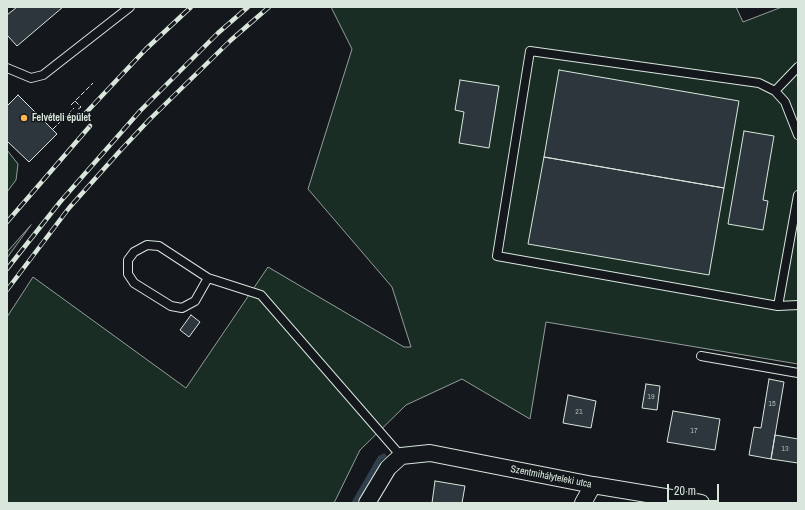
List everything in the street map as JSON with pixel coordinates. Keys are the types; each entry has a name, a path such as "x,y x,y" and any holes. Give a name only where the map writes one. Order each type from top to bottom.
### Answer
{"street":[{"name":"Szentmihályteleki utca","path":"401,456 430,453 593,485 701,503"},
{"path":"367,503 388,468 401,456"},
{"path":"583,503 593,485"}],"lane":[{"path":"7,68 31,78 43,75 130,7"},
{"path":"798,135 785,102 774,91 759,83 530,51 497,256 778,306 798,305"},
{"path":"774,91 798,68"},
{"path":"778,306 798,195"},
{"path":"208,278 195,301 182,308 171,306 134,282 128,274 128,260 134,252 147,245 159,246 208,278 261,295 401,456"},
{"path":"701,356 798,373"}],"green space":[{"path":"331,7 736,7 743,22 782,7 798,7 798,364 546,322 530,419 462,379 406,405 360,450 334,503 7,503 7,317 33,277 186,388 268,267 404,347 411,347 392,287 308,189 352,49"},
{"path":"7,150 18,164 16,180 7,192"},
{"path":"31,225 7,258 7,252"}],"building":[{"path":"17,7 63,7 17,46 7,35 7,15"},
{"path":"559,70 739,101 724,188 544,157"},
{"path":"460,80 499,86 489,148 459,143 464,112 455,110"},
{"name":"Felvételi épület","path":"18,95 57,134 29,162 7,141 7,106"},
{"path":"744,131 774,136 763,200 768,201 763,230 728,224"},
{"path":"544,157 724,188 709,275 528,244"},
{"path":"191,315 200,322 189,337 180,330"},
{"path":"769,379 784,382 771,459 749,455 754,427 761,428"},
{"path":"646,384 660,386 657,410 642,408"},
{"path":"568,395 596,401 591,428 563,423"},
{"path":"673,411 720,419 715,450 667,442"},
{"path":"775,435 798,439 798,463 771,459"},
{"path":"435,481 465,486 462,503 432,503"}],"waterway":[{"path":"354,503 380,458 384,456"}],"railway":[{"path":"81,118 146,49 191,7"},
{"path":"7,269 60,202 140,111 218,33 248,7"},
{"path":"7,290 69,208 119,152 149,120 231,40 269,7"},
{"path":"7,222 90,126"}],"fence":[{"path":"71,105 93,83"},
{"path":"75,101 81,107 77,110"},
{"path":"53,129 74,108"}],"place":[{"name":"Felvételi épület","path":"24,118"}]}
